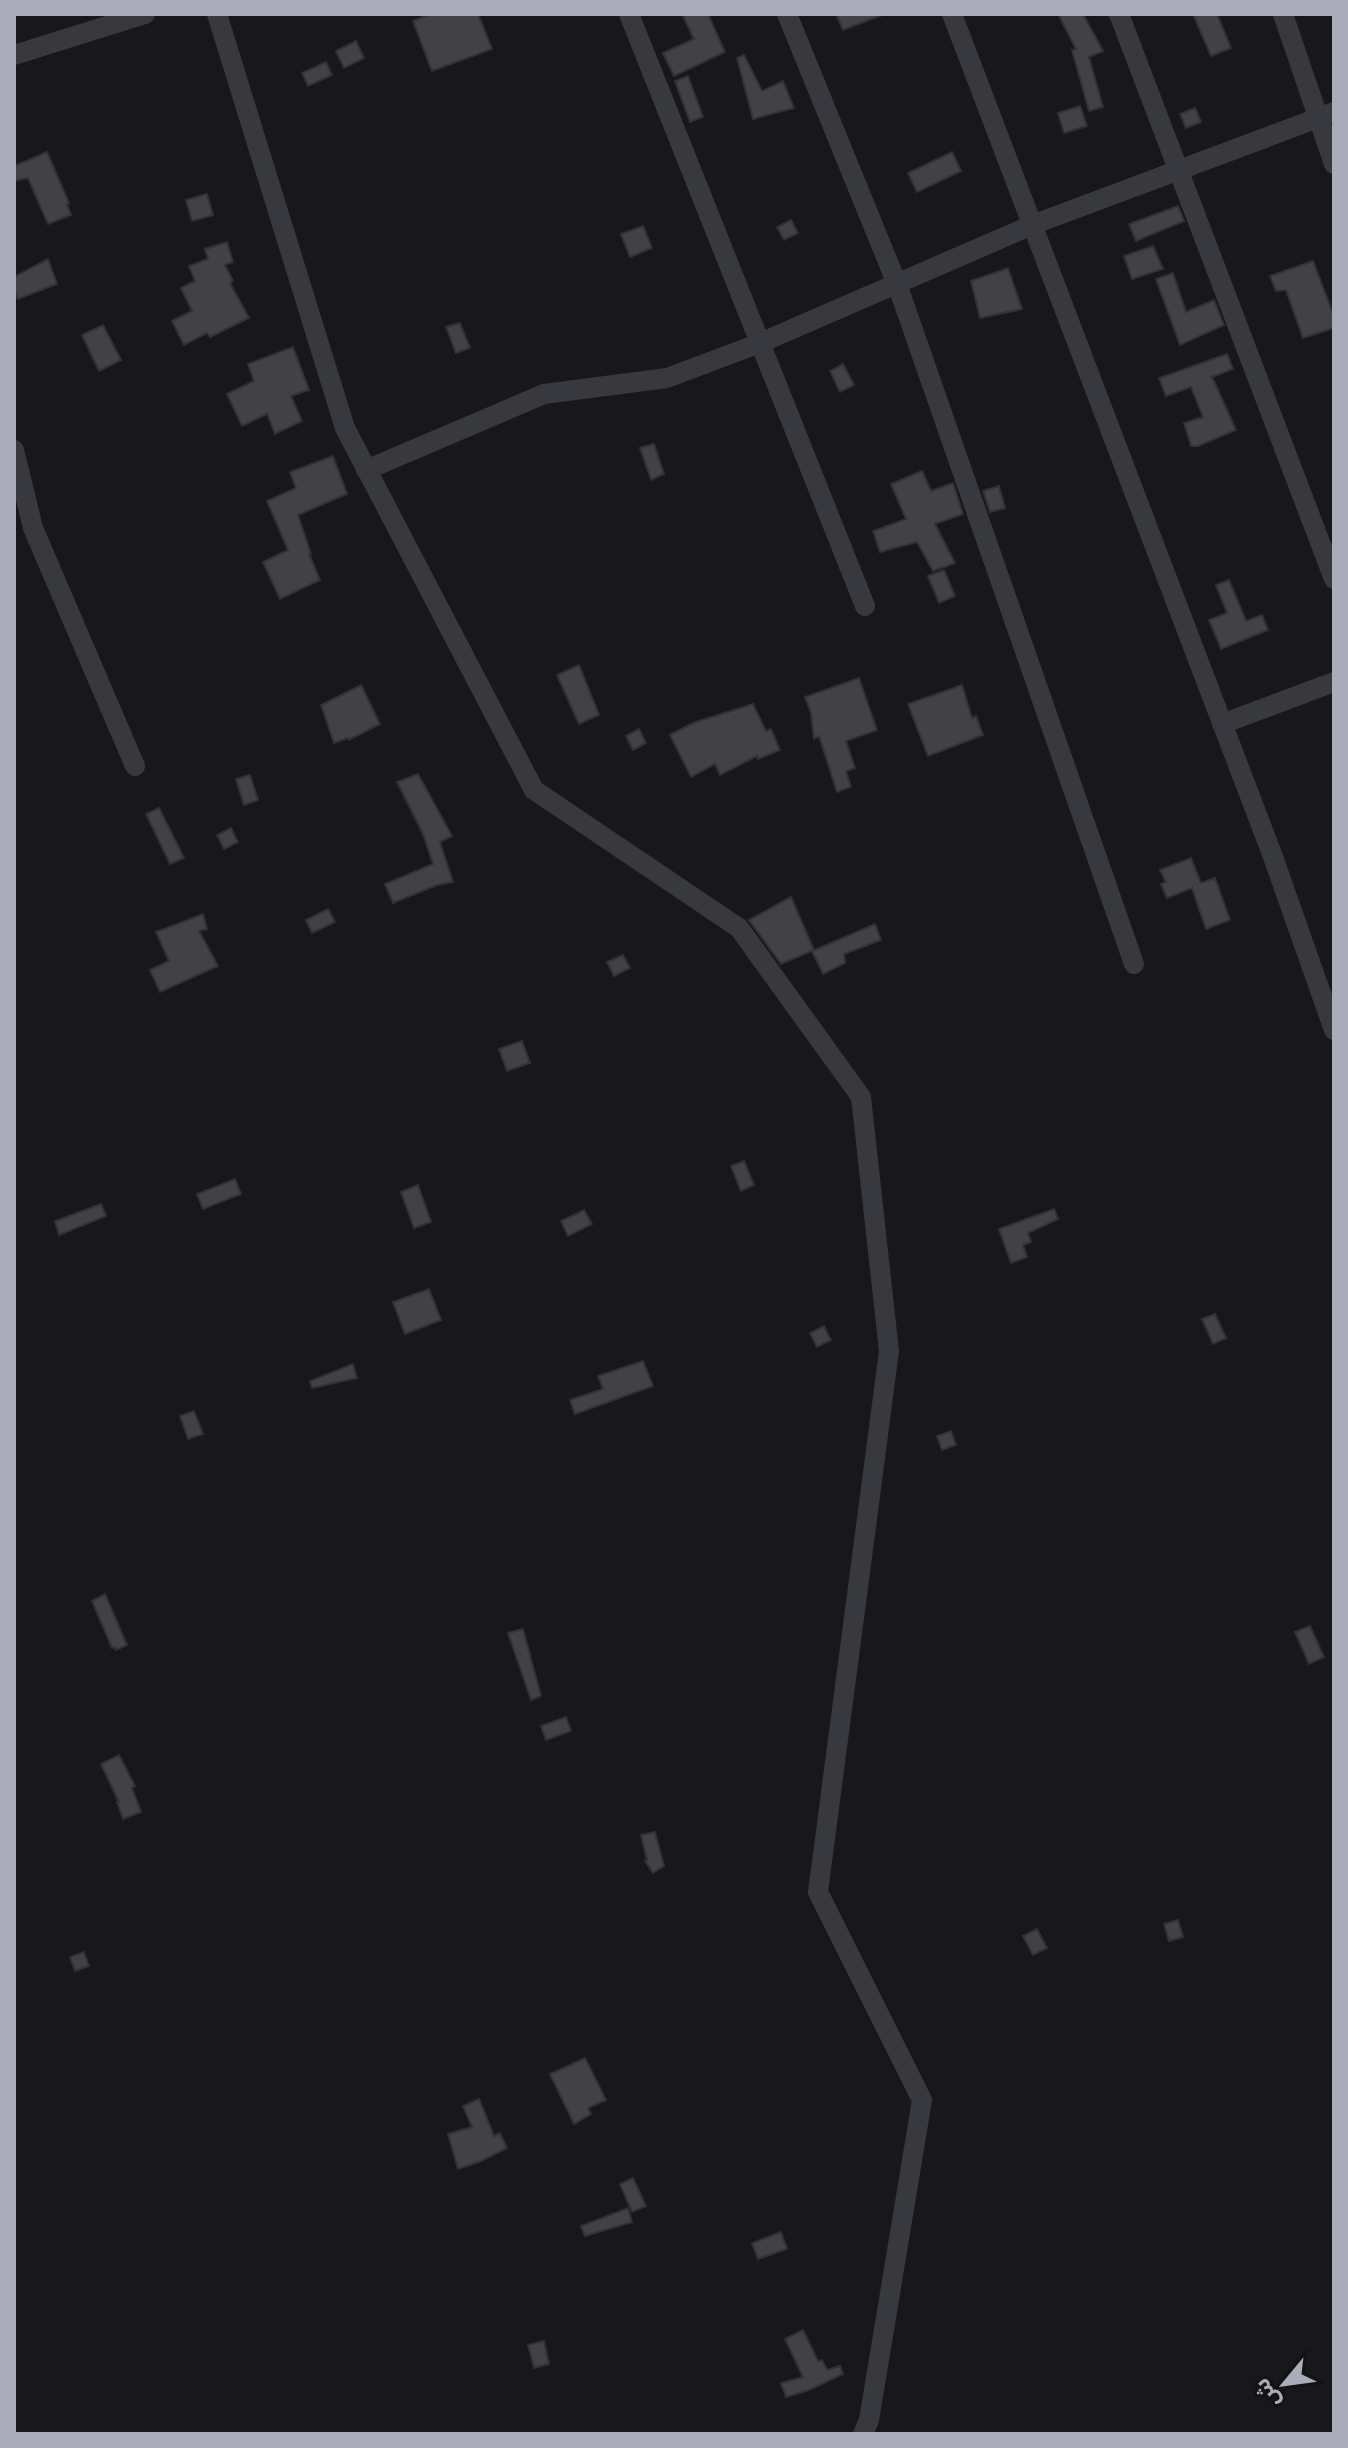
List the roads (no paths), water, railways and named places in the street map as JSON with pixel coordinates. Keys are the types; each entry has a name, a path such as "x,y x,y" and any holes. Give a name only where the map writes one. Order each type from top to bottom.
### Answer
{"street":[{"path":"14,55 145,14"},
{"path":"217,14 345,428 534,790 739,928 861,1097 889,1351 818,1892 922,2100 869,2420 863,2434"},
{"path":"787,14 897,284 1134,964"},
{"path":"952,14 1272,854 1334,1030"},
{"path":"1119,14 1334,579"},
{"path":"1283,14 1326,115 1334,164"},
{"path":"636,16 760,343 865,606"},
{"path":"366,470 544,394 667,378 760,343 1032,225 1326,115"},
{"path":"14,450 33,528 135,766"},
{"path":"1222,724 1334,682"}]}
